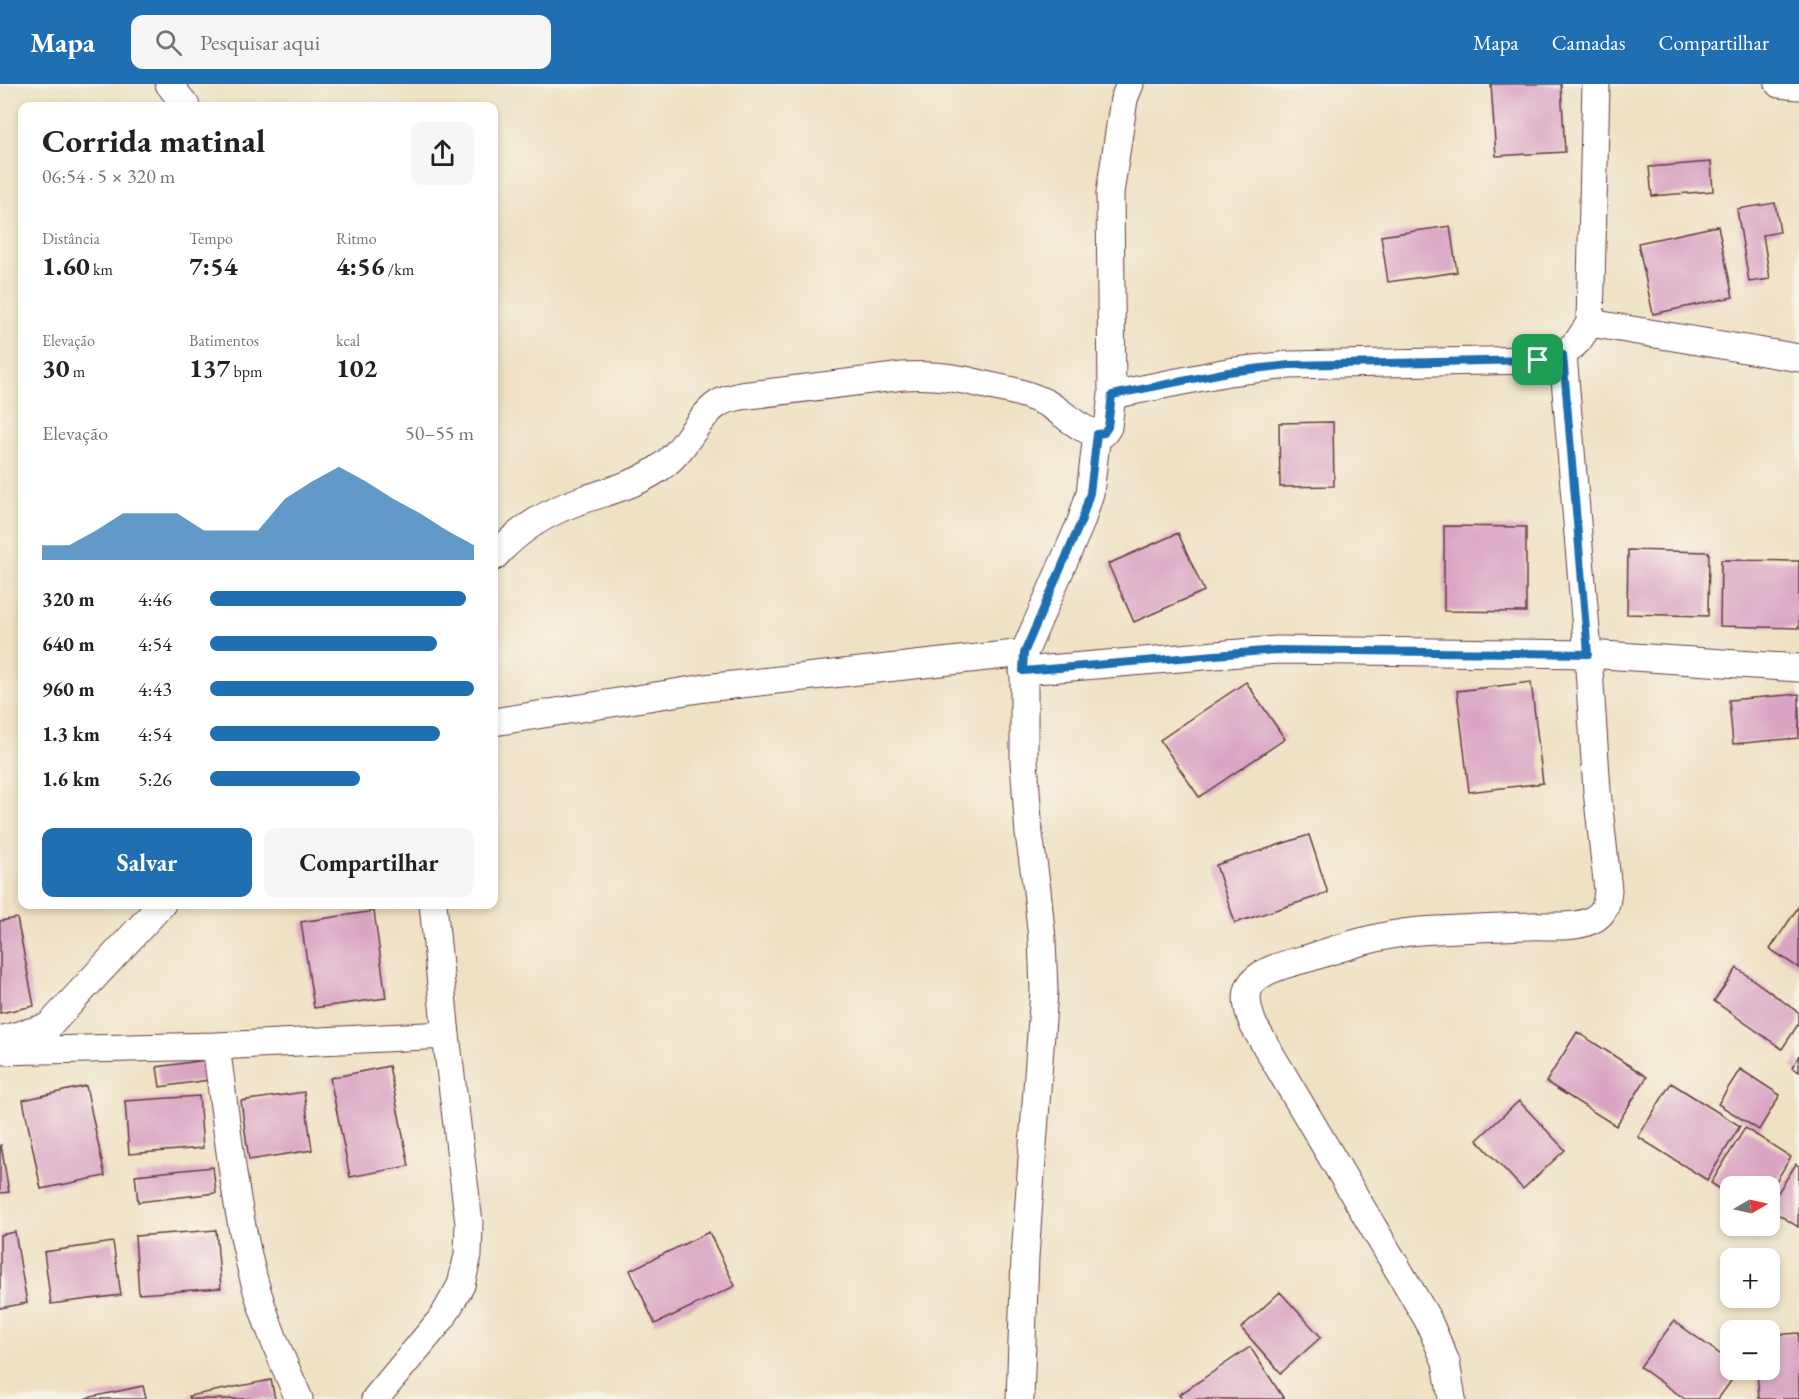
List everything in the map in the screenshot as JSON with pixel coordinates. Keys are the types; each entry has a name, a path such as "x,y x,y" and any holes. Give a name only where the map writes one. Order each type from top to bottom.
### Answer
{"street":[{"path":"168,84 183,102"},
{"path":"498,553 530,524 555,510 640,481 663,466 684,446 709,411 722,401 741,396 903,376 928,374 950,376 1027,394 1048,404 1091,433 1104,433 1108,427 1112,395 1110,194 1124,99 1130,84"},
{"path":"1112,395 1228,372 1289,365 1538,360 1563,355 1578,341 1590,323 1596,84"},
{"path":"1779,84 1799,86"},
{"path":"1590,323 1799,358"},
{"path":"1452,1399 1446,1362 1428,1320 1254,1026 1248,1009 1248,990 1258,976 1276,968 1366,940 1417,932 1573,926 1591,921 1601,914 1607,904 1608,890 1563,355"},
{"path":"1020,1399 1025,1257 1044,991 1042,939 1029,834 1024,761 1024,662 1081,522 1090,493 1097,434"},
{"path":"498,721 705,688 1024,662 1276,650 1588,654 1799,668"},
{"path":"0,1041 48,1027 157,909"},
{"path":"375,1399 442,1317 461,1285 468,1255 469,1223 433,909"},
{"path":"0,1051 216,1046 446,1035"},
{"path":"216,1046 240,1211 254,1280 273,1338 299,1399"}],"building":[{"path":"1491,84 1561,84 1565,152 1496,156"},
{"path":"1711,162 1713,191 1652,196 1649,167"},
{"path":"1775,203 1780,232 1763,235 1770,279 1749,282 1737,209"},
{"path":"1450,226 1457,272 1388,282 1381,236"},
{"path":"1718,226 1733,297 1653,314 1638,243"},
{"path":"1333,422 1334,486 1280,487 1279,423"},
{"path":"1444,526 1526,527 1526,612 1444,611"},
{"path":"1178,533 1204,591 1134,622 1108,564"},
{"path":"1628,550 1709,552 1708,616 1627,614"},
{"path":"1721,560 1799,561 1799,628 1720,626"},
{"path":"1246,682 1285,739 1199,797 1160,740"},
{"path":"1531,682 1543,783 1469,792 1457,691"},
{"path":"1799,694 1799,738 1733,744 1729,700"},
{"path":"1309,835 1328,893 1235,923 1216,865"},
{"path":"1799,906 1799,968 1770,949"},
{"path":"374,911 386,998 314,1008 301,922"},
{"path":"17,918 34,1006 0,1013 0,921"},
{"path":"1737,968 1799,1013 1799,1023 1782,1049 1714,1001"},
{"path":"1577,1032 1647,1077 1616,1126 1546,1082"},
{"path":"1799,1055 1799,1072 1792,1068"},
{"path":"206,1060 209,1080 160,1087 157,1067"},
{"path":"389,1066 409,1166 350,1177 330,1078"},
{"path":"1740,1069 1780,1095 1759,1130 1718,1104"},
{"path":"1671,1083 1740,1126 1707,1180 1638,1137"},
{"path":"86,1086 105,1176 41,1189 23,1100"},
{"path":"304,1092 312,1150 249,1160 241,1101"},
{"path":"199,1096 203,1148 129,1154 125,1101"},
{"path":"1519,1101 1565,1150 1523,1189 1477,1140"},
{"path":"1745,1128 1791,1157 1779,1176 1720,1176 1720,1189 1711,1183"},
{"path":"0,1145 9,1192 0,1193"},
{"path":"1796,1164 1799,1166 1798,1227 1780,1215 1780,1189"},
{"path":"213,1167 216,1193 138,1202 135,1175"},
{"path":"216,1230 221,1288 139,1294 135,1236"},
{"path":"15,1232 27,1303 0,1308 0,1235"},
{"path":"709,1232 735,1286 655,1324 630,1270"},
{"path":"113,1242 121,1295 51,1304 44,1252"},
{"path":"1280,1292 1321,1337 1281,1373 1241,1328"},
{"path":"1674,1321 1720,1354 1720,1380 1732,1380 1718,1399 1685,1399 1640,1367"},
{"path":"1799,1333 1799,1399 1759,1399 1758,1380 1780,1380 1780,1334"},
{"path":"1250,1347 1284,1399 1182,1399 1179,1395"},
{"path":"271,1380 275,1399 190,1399 189,1396"},
{"path":"143,1386 146,1399 86,1399 86,1398"}],"route":[{"path":"1563,355 1588,654 1276,650 1023,671 1024,653 1081,522 1090,493 1097,434 1104,433 1108,427 1112,395 1228,372 1289,365 1538,360 1563,355"}]}
